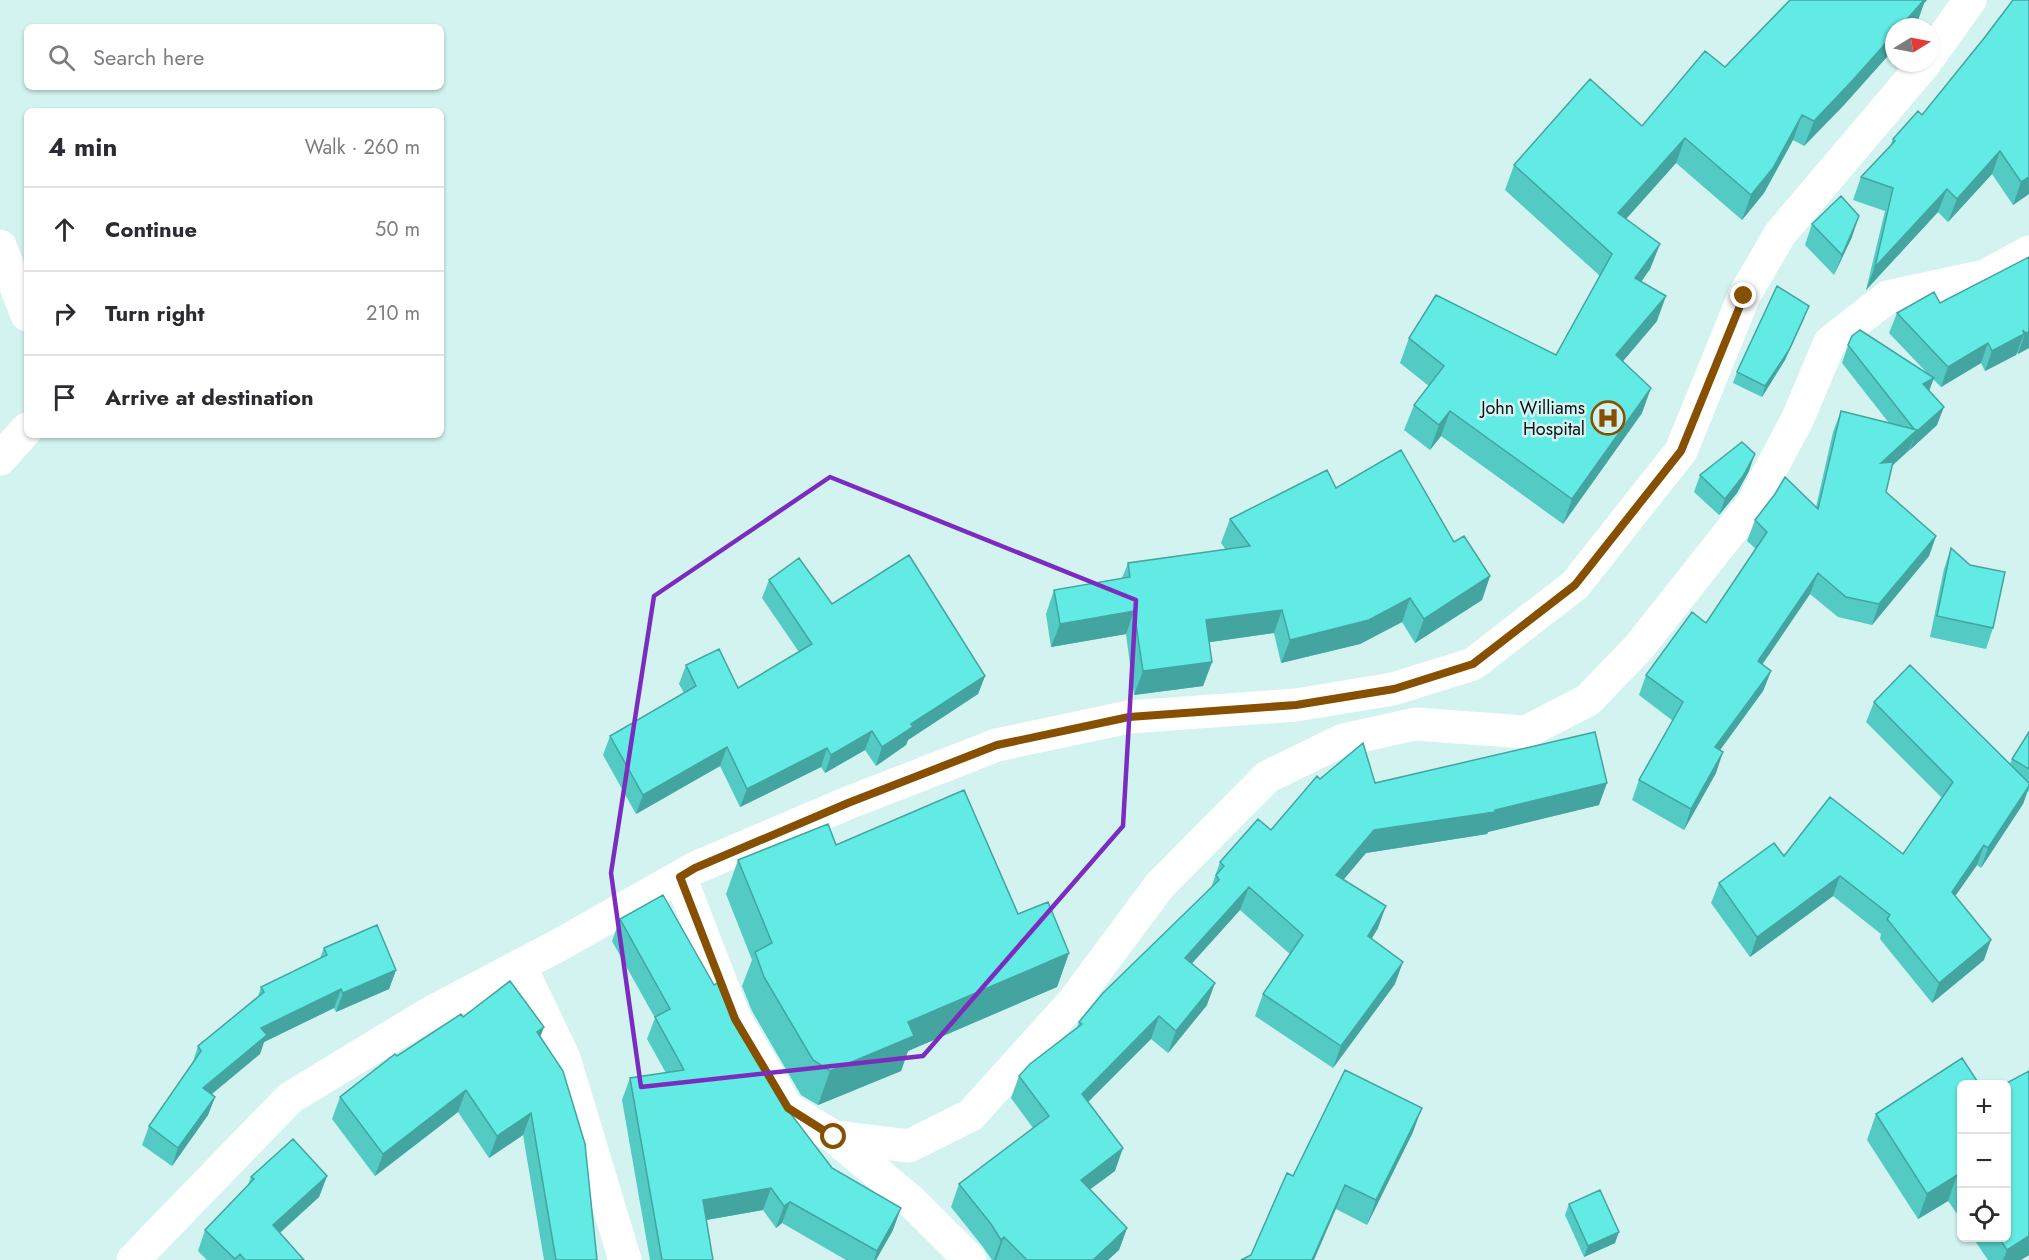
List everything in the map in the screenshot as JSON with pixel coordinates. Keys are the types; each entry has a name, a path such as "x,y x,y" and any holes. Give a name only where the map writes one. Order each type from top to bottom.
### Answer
{"main road":[{"path":"1939,43 1970,0"},
{"path":"134,1260 290,1098 430,1013 520,966 695,868 848,803 997,745 1129,717 1296,705 1394,689 1473,664 1575,585 1681,451 1744,296 1780,234 1917,72"},
{"path":"0,246 24,307"},
{"path":"834,1137 909,1146 971,1115 1073,1002 1160,885 1267,777 1343,740 1415,724 1526,732 1588,700 1639,647 1753,503 1798,418 1830,342 1888,297 1985,276 2029,252"},
{"path":"0,459 24,432"},
{"path":"680,877 735,1019 788,1108 834,1137 911,1201 970,1260"},
{"path":"520,966 564,1059 625,1260"}],"highlighted area":[{"path":"830,477 1136,600 1123,826 923,1056 641,1087 611,873 654,596"}],"building":[{"path":"1790,0 1924,0 1908,18 1885,18 1885,44 1814,121 1802,115 1773,168 1751,195 1685,138 1618,213 1660,244 1635,278 1666,296 1616,355 1651,388 1572,499 1450,411 1439,425 1414,405 1444,366 1409,338 1436,295 1556,355 1612,254 1514,165 1590,79 1642,126 1705,51 1725,67"},
{"path":"2013,0 2029,0 2029,177 2021,182 2000,151 1957,199 1947,189 1875,267 1893,188 1861,177 1895,141 1893,139 1918,111 1922,115"},
{"path":"1841,196 1859,216 1842,255 1812,224"},
{"path":"2029,257 2029,332 2025,333 2023,330 2024,334 1992,351 1988,343 1948,367 1897,313 1934,292 1940,303"},
{"path":"1777,286 1809,306 1789,350 1765,386 1737,372"},
{"path":"1860,330 1934,378 1923,384 1944,407 1916,432 1917,430 1848,345 1852,336"},
{"path":"1841,411 1917,430 1881,463 1893,462 1886,492 1936,536 1879,604 1846,597 1818,573 1758,661 1771,671 1715,747 1723,752 1691,809 1639,780 1683,702 1646,675 1692,612 1706,623 1767,532 1755,520 1785,477 1818,509"},
{"path":"1742,442 1755,454 1743,476 1725,499 1700,475"},
{"path":"1401,450 1454,542 1464,536 1490,576 1424,619 1410,598 1369,620 1290,640 1282,610 1206,620 1212,662 1143,671 1134,611 1060,624 1054,590 1130,577 1128,563 1250,546 1230,519 1327,470 1336,488"},
{"path":"1951,548 1970,565 2005,572 1993,628 1937,616"},
{"path":"909,555 985,676 911,724 913,727 882,747 872,731 831,755 827,748 747,789 727,747 643,795 610,736 696,686 686,665 719,649 738,688 812,644 769,580 799,558 832,604"},
{"path":"1910,665 2029,783 1988,848 1984,845 1952,892 1991,940 1939,983 1887,919 1890,915 1840,876 1757,937 1719,883 1774,843 1784,856 1830,797 1903,854 1953,782 1874,702"},
{"path":"1595,732 1607,783 1495,810 1495,812 1374,830 1336,875 1386,906 1368,936 1403,962 1341,1046 1263,994 1303,935 1249,887 1185,958 1215,983 1176,1031 1159,1016 1082,1094 1123,1148 1081,1180 1127,1228 1093,1260 1027,1260 1004,1237 1001,1240 959,1184 1049,1116 1019,1076 1030,1064 1082,1024 1079,1022 1103,993 1219,880 1216,875 1224,866 1220,862 1258,819 1271,830 1317,776 1320,779 1363,743 1375,783"},
{"path":"2029,732 2029,769 2012,759"},
{"path":"964,790 1018,914 1048,902 1069,953 908,1022 914,1036 830,1071 813,1060 764,977 755,952 772,943 738,860 828,824 836,845"},
{"path":"663,895 714,985 717,983 727,1006 783,1100 781,1101 832,1168 901,1208 877,1251 790,1202 784,1206 771,1188 703,1200 713,1260 662,1260 630,1078 684,1070 655,1017 670,1009 620,919"},
{"path":"377,925 396,970 343,993 341,989 261,1028 267,1035 203,1088 215,1097 178,1148 149,1126 201,1051 198,1046 264,992 261,987 327,955 324,948"},
{"path":"510,981 544,1027 537,1032 563,1071 585,1144 597,1260 556,1260 531,1113 497,1136 466,1090 383,1154 340,1097 395,1054 397,1056 461,1014 463,1017"},
{"path":"1962,1058 1976,1080 1957,1080 1957,1175 1927,1194 1876,1114"},
{"path":"1345,1070 1422,1108 1376,1200 1345,1185 1312,1260 1241,1260 1251,1255 1287,1173 1293,1176"},
{"path":"2029,1071 2029,1236 2007,1250 2002,1242 2011,1242 2011,1081"},
{"path":"293,1139 327,1176 273,1225 304,1260 245,1260 240,1254 235,1259 205,1230 254,1179 251,1177"},
{"path":"1600,1190 1619,1232 1588,1246 1569,1204"}],"place":[{"name":"John Williams Hospital","path":"1608,418"}],"route":[{"path":"834,1137 788,1108 735,1019 680,877 695,868 848,803 997,745 1129,717 1296,705 1394,689 1473,664 1575,585 1681,451 1744,296"}]}
